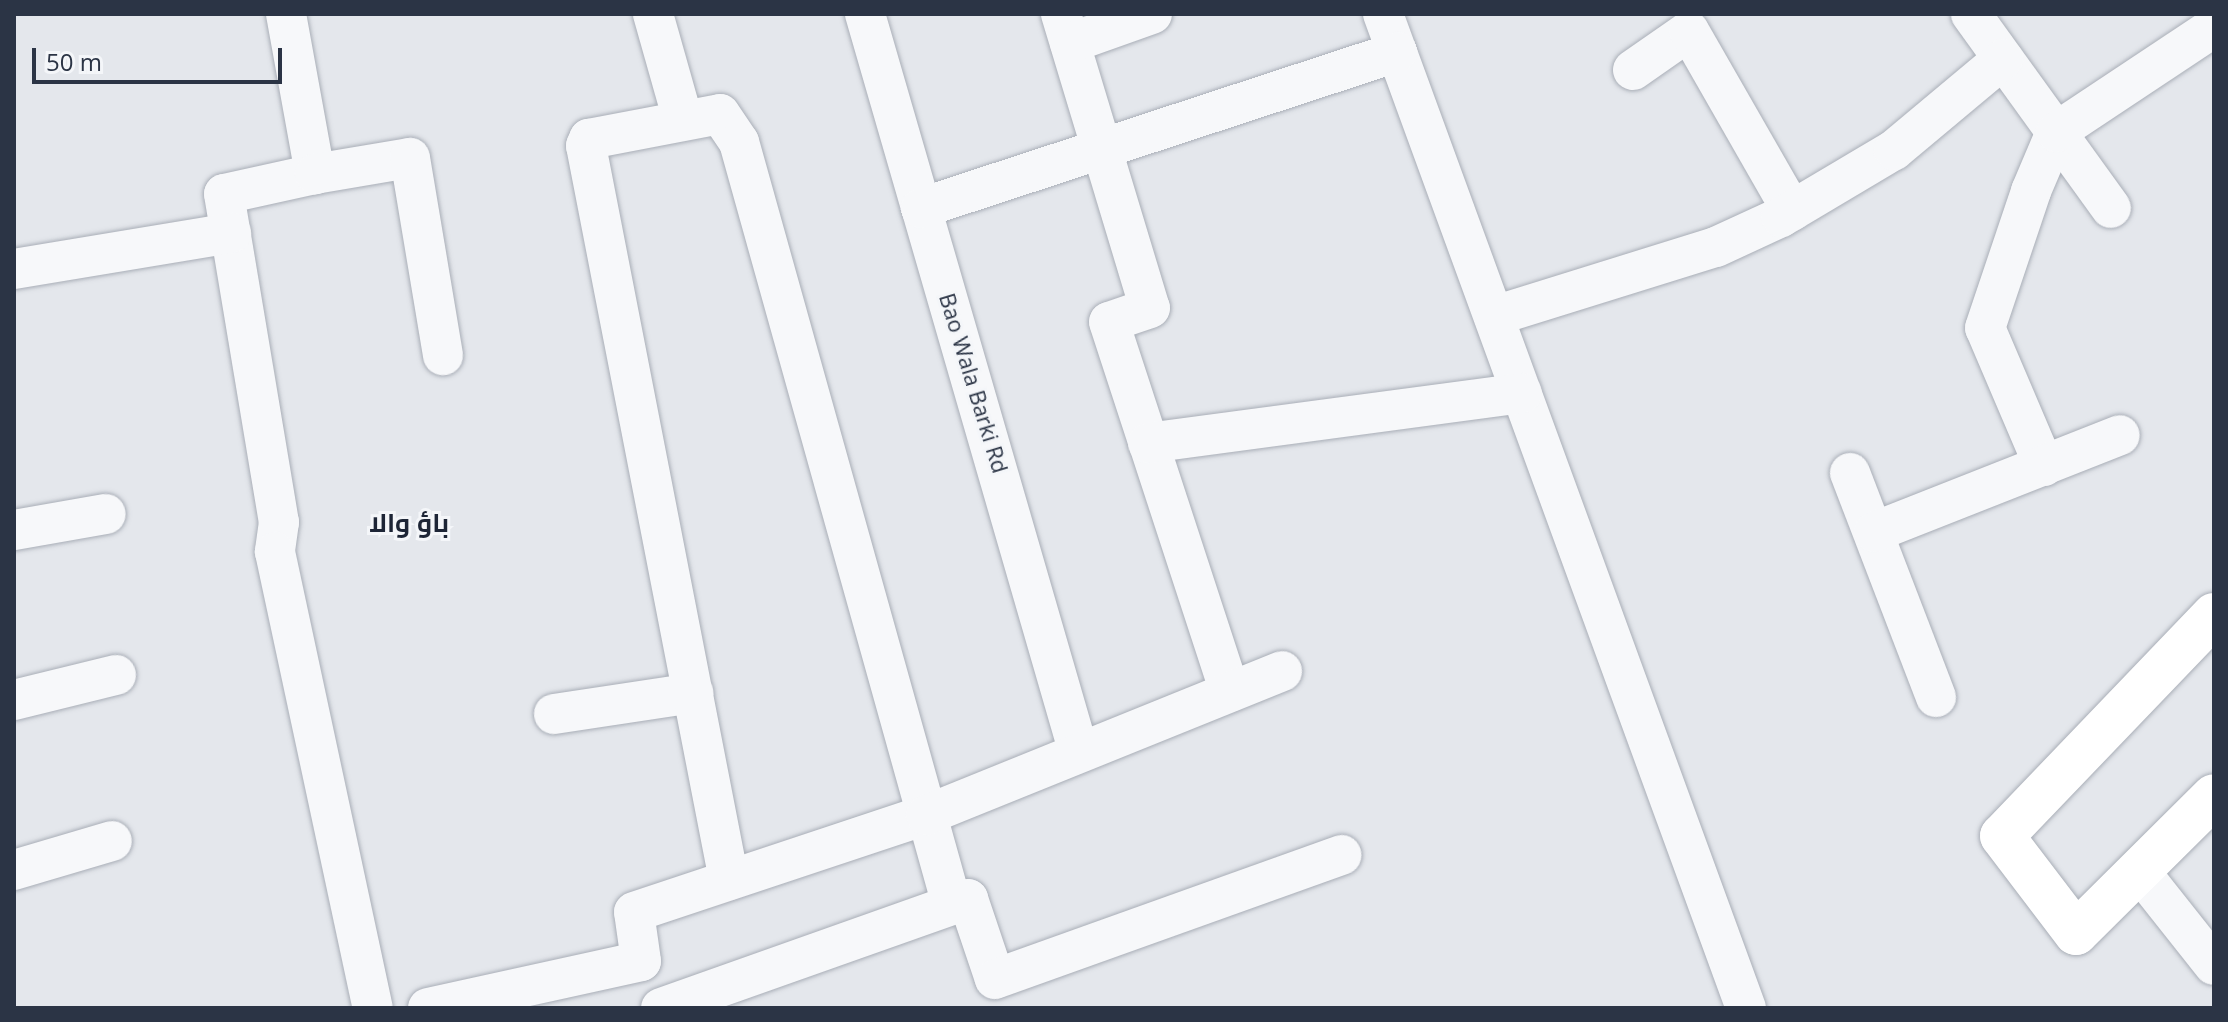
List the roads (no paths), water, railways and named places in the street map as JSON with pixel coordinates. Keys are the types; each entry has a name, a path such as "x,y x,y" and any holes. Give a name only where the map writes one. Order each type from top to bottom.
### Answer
{"street":[{"path":"286,14 315,174"},
{"path":"653,14 683,120"},
{"name":"Bao Wala Barki Rd","path":"865,14 1079,753"},
{"path":"1152,14 1066,28 1150,308 1109,322 1230,692"},
{"path":"1383,14 1746,1008"},
{"path":"1971,14 2111,208"},
{"path":"2044,466 1985,328 1996,280 2056,132 2214,27"},
{"path":"1633,70 1689,31 1792,211"},
{"path":"921,208 1101,146 1397,52"},
{"path":"1494,316 1716,247 1792,211 1894,150 2003,59"},
{"path":"729,880 586,146 589,139 683,120 728,117 739,142 952,905"},
{"path":"373,1008 275,552 279,522 224,194 410,158 443,355"},
{"path":"14,269 231,233"},
{"path":"1148,443 1522,393"},
{"path":"1874,532 2120,435"},
{"path":"1850,473 1936,697"},
{"path":"14,530 106,514"},
{"path":"2214,615 2002,836 2076,933 2141,873 2214,796"},
{"path":"1282,671 926,815 634,912 641,961 659,1008 968,899 995,979 1342,855"},
{"path":"14,700 116,675"},
{"path":"554,714 693,693"},
{"path":"14,870 112,841"},
{"path":"2141,873 2214,965"},
{"path":"428,1008 641,961"}],"district":[{"name":"باؤ والا","path":"409,523"}]}
